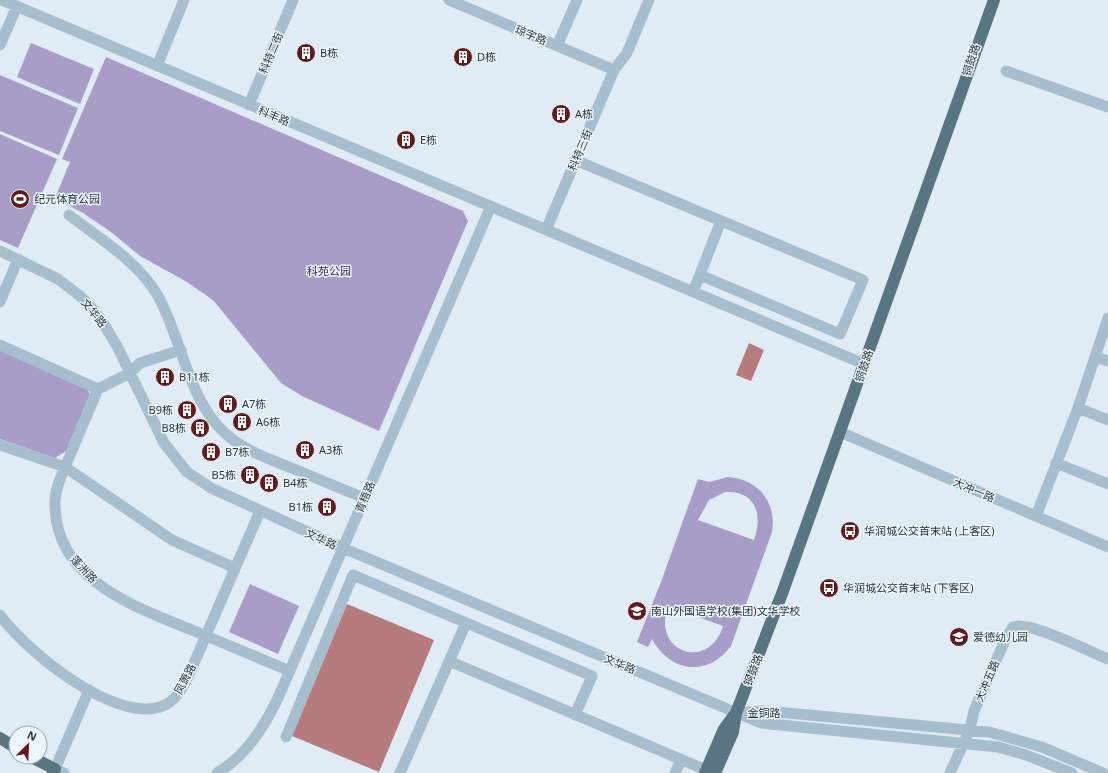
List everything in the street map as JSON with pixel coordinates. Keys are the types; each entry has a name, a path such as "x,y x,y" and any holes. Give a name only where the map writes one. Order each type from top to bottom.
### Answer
{"main road":[{"path":"987,0 987,16"},
{"name":"铜鼓路","path":"709,772 724,729 736,713 784,591 987,16 994,0"},
{"path":"45,765 57,772"}],"street":[{"name":"科丰路","path":"2,0 16,4 157,66 864,364"},
{"path":"157,66 184,0"},
{"name":"科特二街","path":"249,105 292,0"},
{"name":"琼宇路","path":"449,0 472,5 557,46 614,70"},
{"path":"557,46 577,0"},
{"name":"科特三街","path":"546,230 614,70 627,53 649,0"},
{"path":"0,45 16,4"},
{"path":"1006,71 1108,107"},
{"path":"575,160 863,280 840,334 700,275"},
{"name":"青梧路","path":"217,773 236,759 264,725 290,671 491,206"},
{"path":"69,215 131,263 145,278 167,313 200,400 211,418 225,433 242,446 260,455 364,498"},
{"path":"693,292 721,221"},
{"name":"文华路","path":"0,251 58,279 80,296 102,321 130,373 158,433 179,463 198,480 260,512 343,548 736,713"},
{"path":"0,302 18,259"},
{"path":"1036,516 1078,408 1108,318"},
{"path":"0,345 98,389 130,373 140,363 181,350"},
{"path":"1096,357 1108,361"},
{"name":"蓬洲路","path":"98,389 58,483 55,500 56,518 66,548 78,566 91,578 120,599 290,671"},
{"path":"1078,408 1108,420"},
{"name":"大冲一路","path":"840,432 1108,548"},
{"path":"0,445 65,467 172,540 235,568"},
{"path":"1056,463 1108,484"},
{"name":"凤萧路","path":"0,615 21,639 40,656 62,674 89,690 131,708 146,709 165,705 174,699 182,689 260,512"},
{"path":"286,737 353,575 592,676 575,715"},
{"path":"400,773 466,623"},
{"name":"大冲五路","path":"950,773 970,729 974,711 1006,638 1013,627 1022,625 1035,628 1108,660"},
{"path":"448,661 709,772"},
{"path":"57,772 89,690"},
{"name":"金铜路","path":"736,713 769,711 989,732 1030,743 1103,773"},
{"name":"金铜路","path":"736,713 761,723 773,725 964,743 1012,750 1072,773"},
{"path":"675,773 681,760"}],"green space":[{"path":"31,43 94,69 80,104 17,77"},
{"name":"科苑公园","path":"106,57 463,211 468,221 379,431 302,396 281,383 213,300 187,282 140,256 111,232 83,213 55,198 70,162 62,159"},
{"path":"0,75 78,108 59,155 0,131"},
{"name":"纪元体育公园","path":"0,134 57,159 18,248 0,240"},
{"path":"0,350 87,389 90,394 66,451 55,458 0,439"},
{"path":"728,477 748,482 756,487 768,502 773,521 772,532 731,646 711,663 700,667 689,667 669,659 652,639 648,647 637,642 661,582 698,479 709,482","holes":["725,492 736,492 744,495 754,506 757,513 758,522 754,540 698,520 709,500","668,606 723,626 716,640 706,649 695,652 684,651 674,645 667,635 665,622"]},
{"path":"250,584 299,606 278,654 229,632"}],"shaded area":[{"path":"749,343 764,350 751,381 736,375"},
{"path":"347,604 434,640 379,772 292,736"}],"place":[{"name":"B栋","path":"306,53"},
{"name":"D栋","path":"463,57"},
{"name":"A栋","path":"561,114"},
{"name":"E栋","path":"406,140"},
{"name":"纪元体育公园","path":"20,199"},
{"name":"B11栋","path":"165,377"},
{"name":"A7栋","path":"228,404"},
{"name":"B9栋","path":"187,410"},
{"name":"A6栋","path":"242,422"},
{"name":"B8栋","path":"200,428"},
{"name":"A3栋","path":"305,450"},
{"name":"B7栋","path":"211,452"},
{"name":"B5栋","path":"250,475"},
{"name":"B4栋","path":"269,483"},
{"name":"B1栋","path":"327,507"},
{"name":"华润城公交首末站 (上客区)","path":"850,531"},
{"name":"华润城公交首末站 (下客区)","path":"829,588"},
{"name":"南山外国语学校(集团)文华学校","path":"637,611"},
{"name":"爱德幼儿园","path":"959,637"}]}
